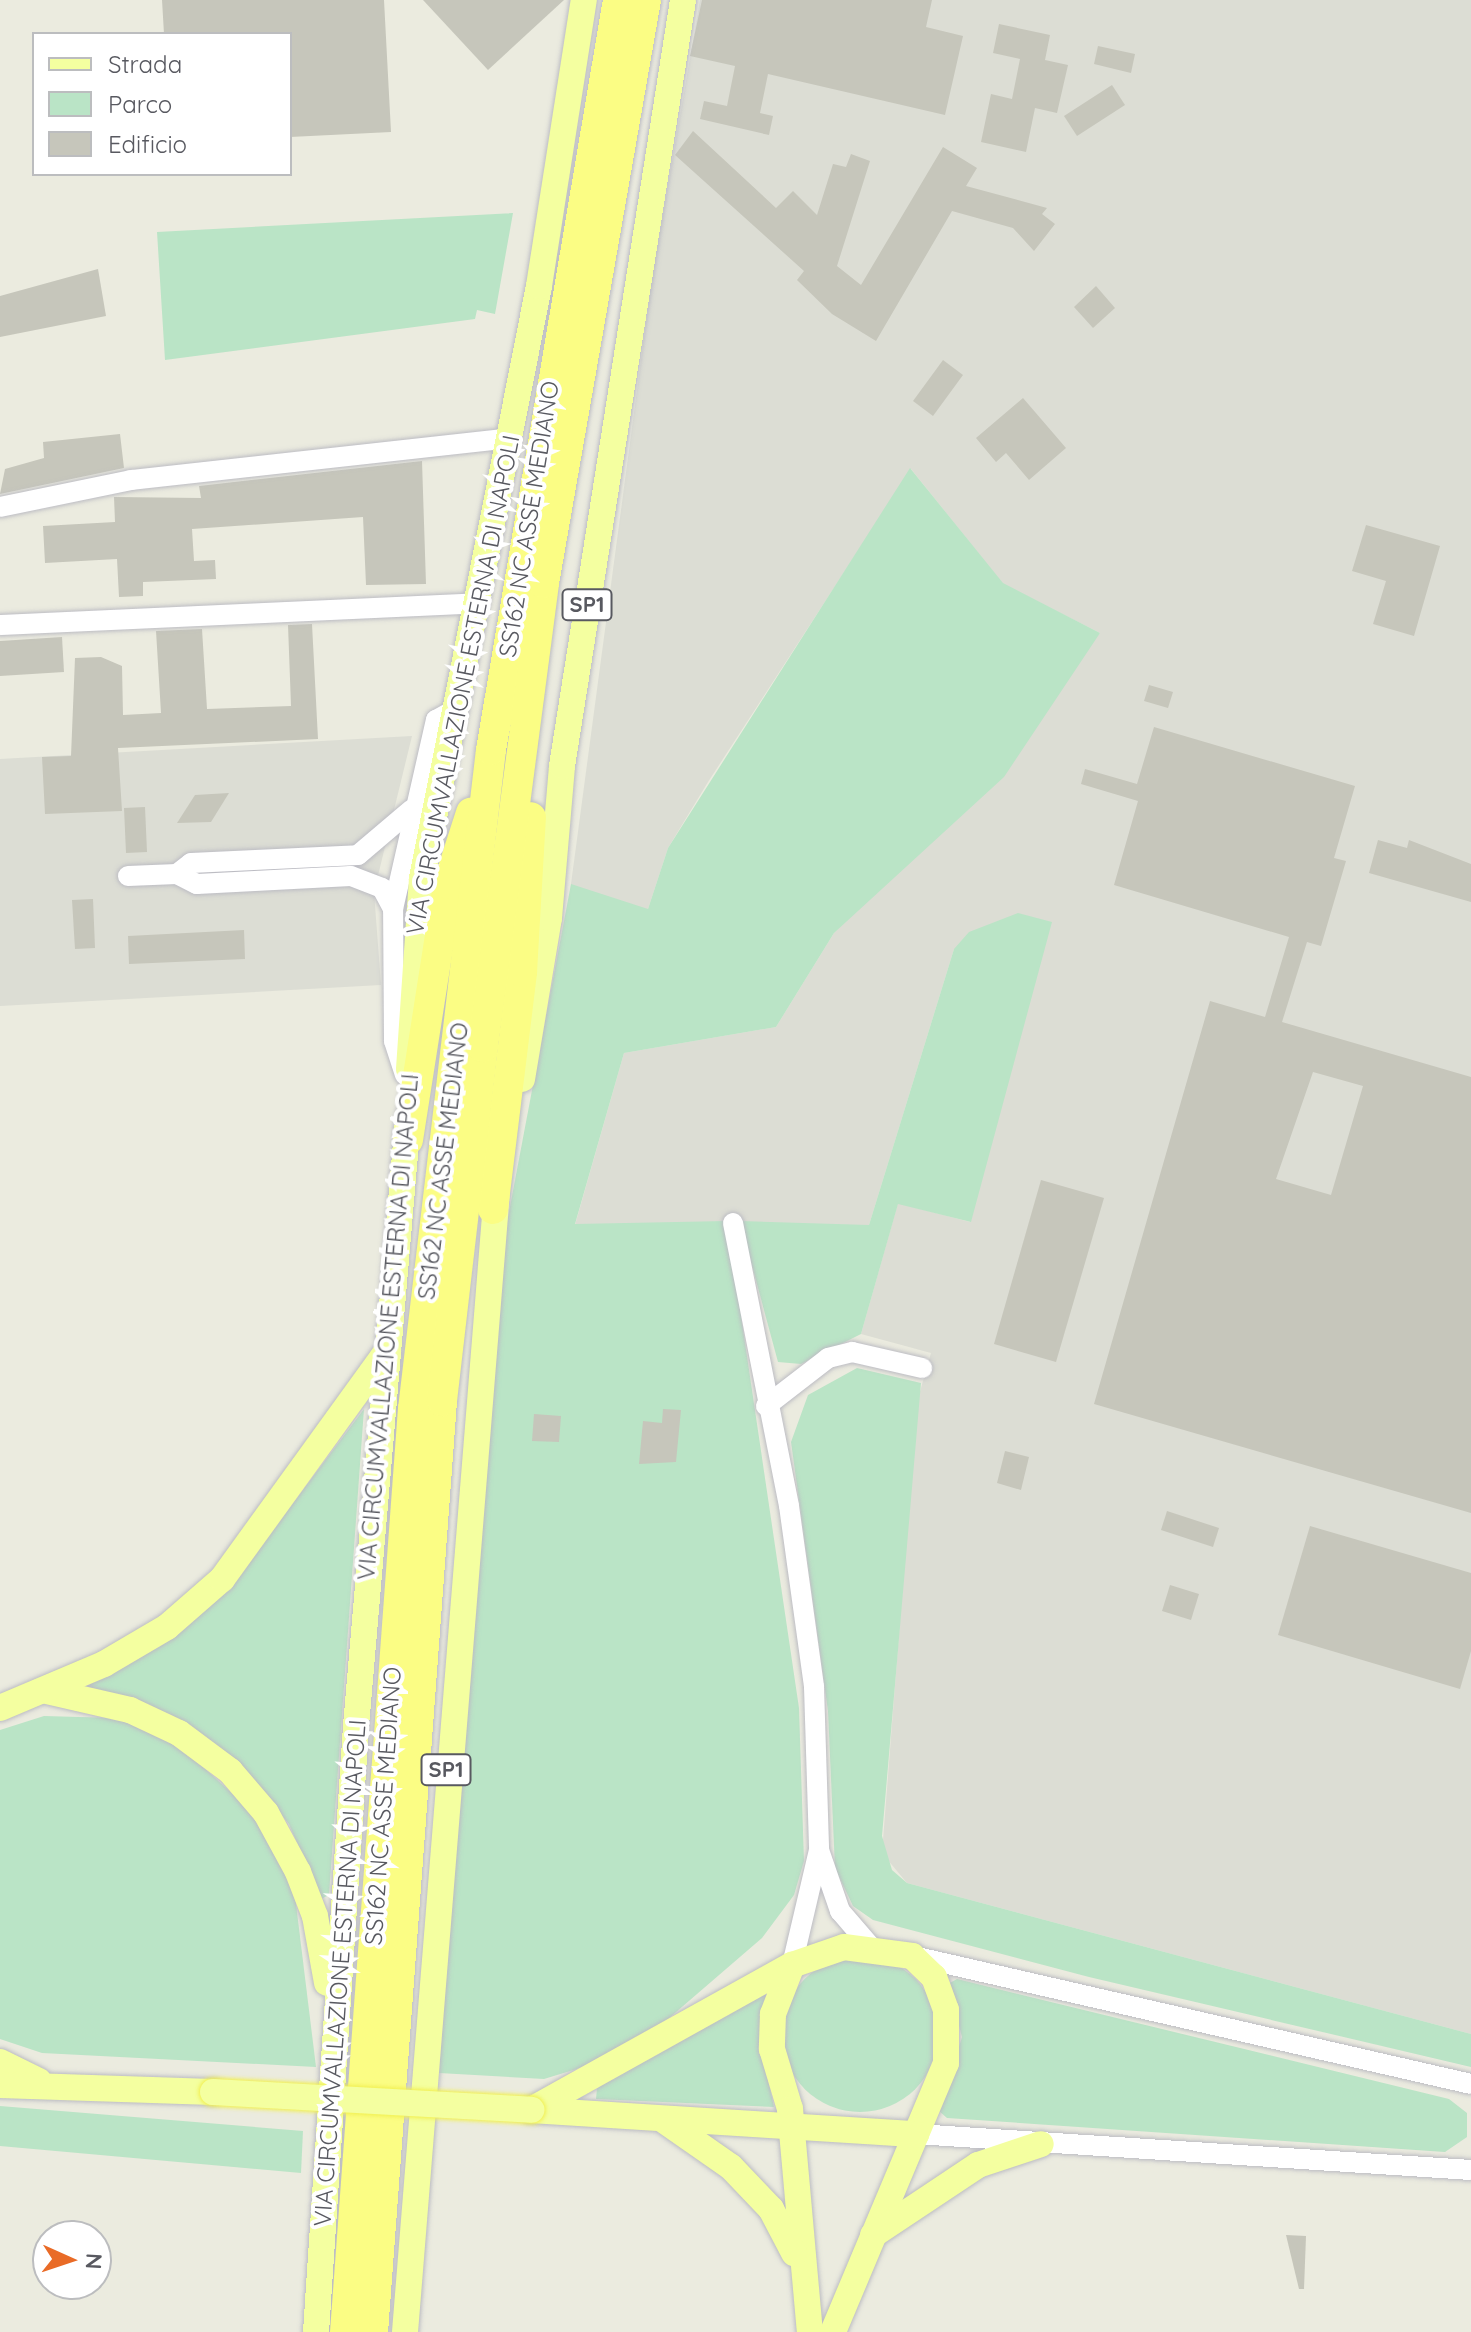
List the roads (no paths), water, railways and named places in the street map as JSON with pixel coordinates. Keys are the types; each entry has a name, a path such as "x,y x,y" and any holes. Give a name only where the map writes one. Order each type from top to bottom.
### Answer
{"highway":[{"name":"SS162 NC ASSE MEDIANO","path":"345,2332 413,1409 491,750 618,0"},
{"name":"SS162 NC ASSE MEDIANO","path":"373,2332 442,1401 544,583 646,0"},
{"path":"493,1209 522,972 544,583"},
{"path":"408,1140 448,884 491,750"}],"main road":[{"name":"VIA CIRCUMVALLAZIONE ESTERNA DI NAPOLI","path":"316,2332 334,2025 408,1140 422,878 459,707 510,438 584,0"},
{"name":"SP1","path":"405,2332 493,1209 549,918 562,766 683,0"},
{"path":"0,1708 47,1691 167,1627 222,1579 390,1347"},
{"path":"47,1691 130,1710 179,1733 257,1803 315,1916 334,2025"},
{"path":"531,2110 792,1965 844,1947 871,1947 912,1956 934,1977 949,2036 916,2134 833,2332"},
{"path":"792,1965 771,2032 789,2126 810,2332"},
{"path":"0,2062 43,2083"},
{"path":"0,2085 43,2083 213,2092 916,2134"},
{"path":"661,2118 731,2167 771,2209 804,2271"},
{"path":"873,2235 978,2165 1041,2144"},
{"path":"406,2300 414,2332"}],"street":[{"path":"0,507 161,476 510,438"},
{"path":"0,625 479,603"},
{"path":"409,1084 394,1041 393,909 411,810 436,720 459,707"},
{"path":"177,874 191,863 358,855 411,810"},
{"path":"128,876 177,874 197,884 368,878 393,909"},
{"path":"733,1223 766,1406 789,1506 814,1687 819,1850 792,1965"},
{"path":"766,1406 828,1358 852,1352 922,1368"},
{"path":"819,1850 840,1911 871,1947"},
{"path":"912,1956 1471,2084"},
{"path":"916,2134 1471,2170"}]}
